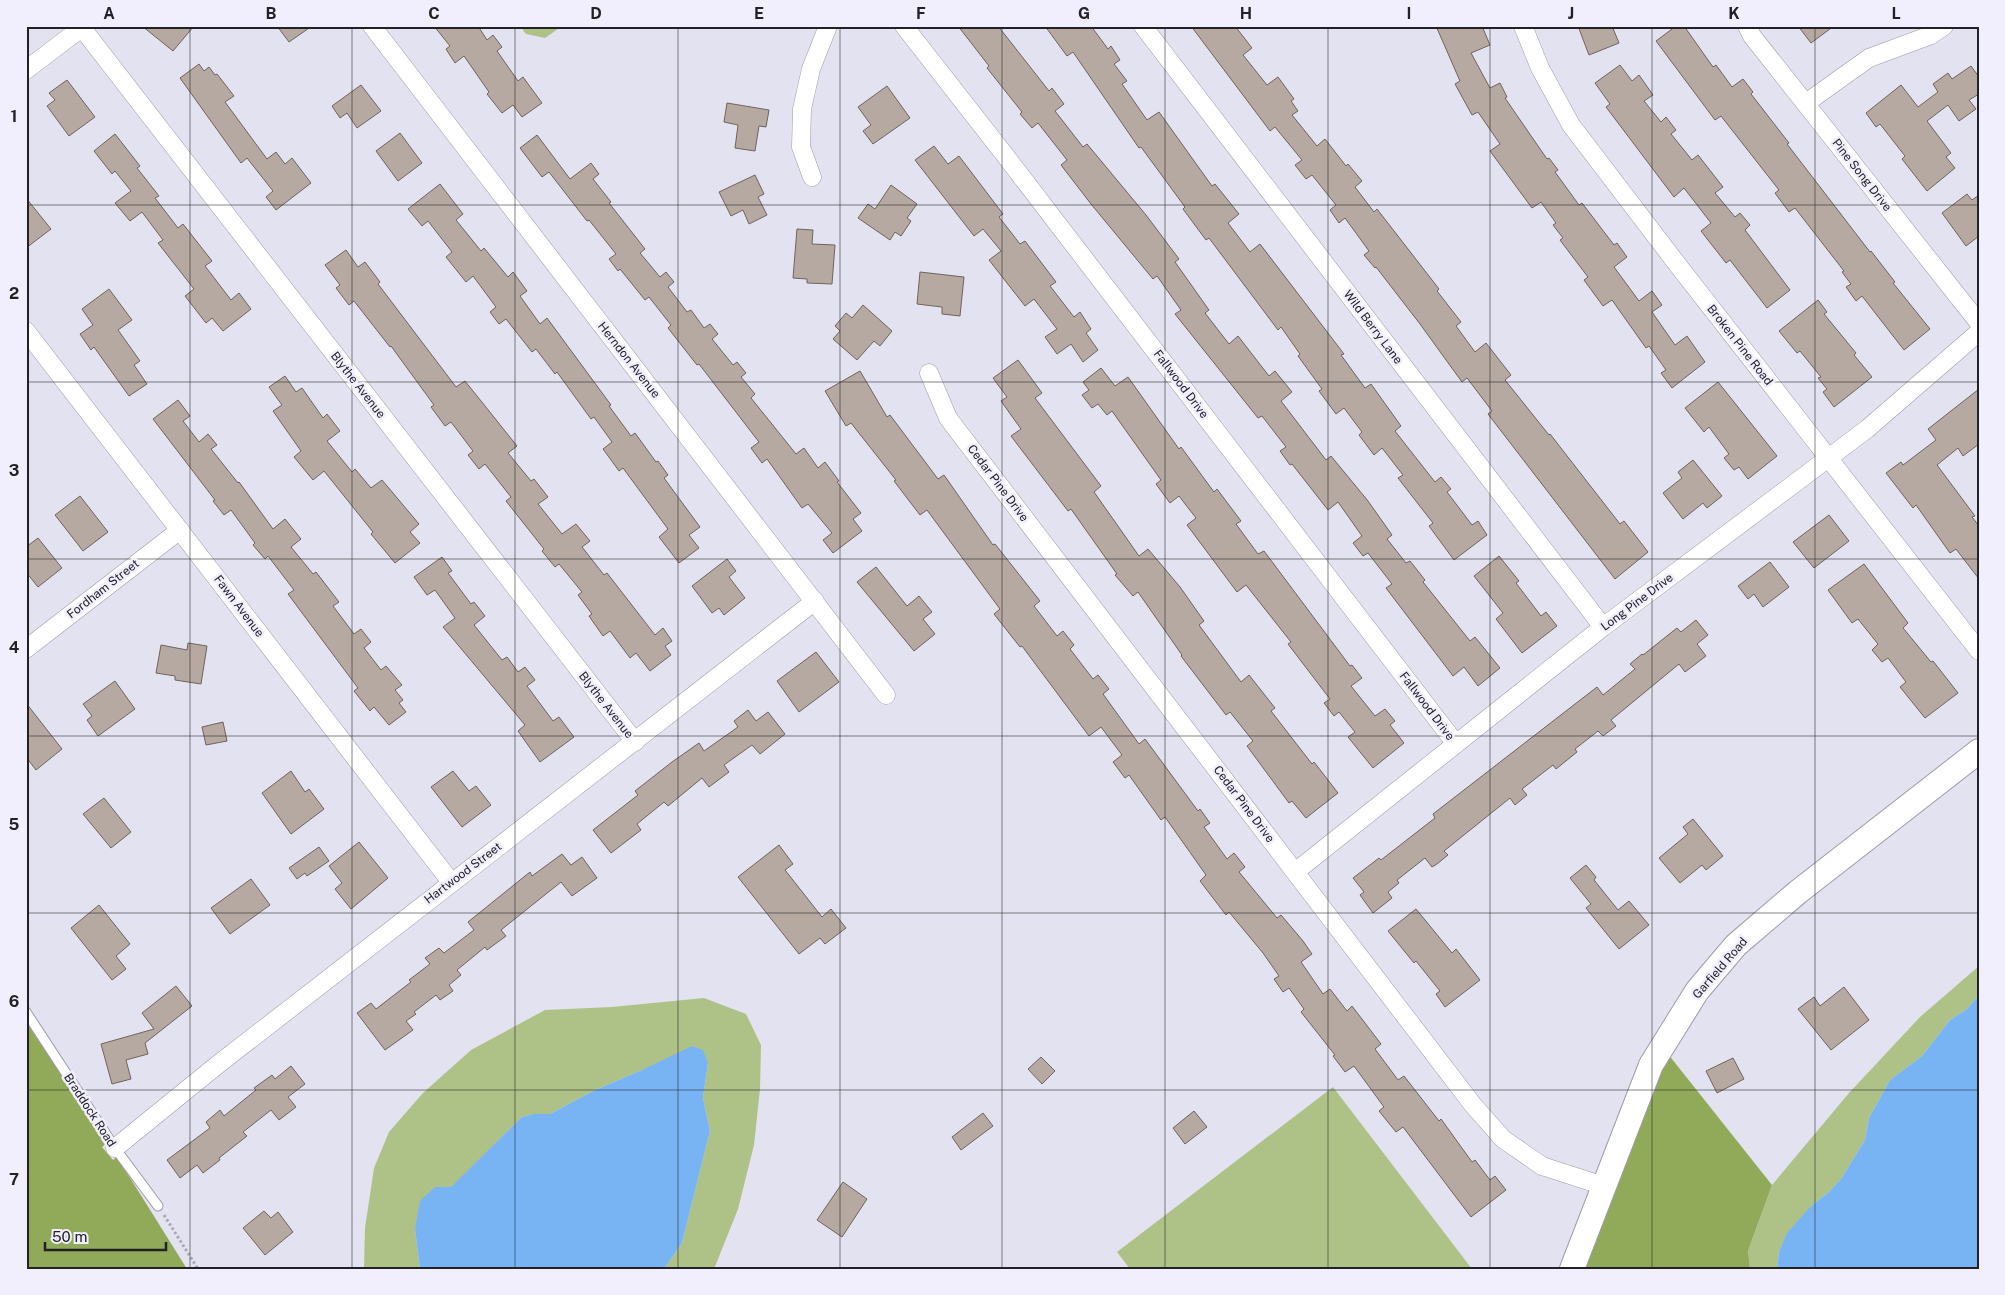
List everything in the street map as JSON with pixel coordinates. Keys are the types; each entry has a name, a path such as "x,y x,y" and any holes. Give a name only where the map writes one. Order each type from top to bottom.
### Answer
{"street":[{"name":"Herndon Avenue","path":"372,26 886,695"},
{"path":"812,177 801,147 802,109 811,69 828,26"},
{"name":"Fallwood Drive","path":"904,26 1023,178 1456,744"},
{"name":"Wild Berry Lane","path":"1143,26 1603,627"},
{"name":"Broken Pine Road","path":"1523,26 1540,68 1571,125 1979,650"},
{"name":"Pine Song Drive","path":"1747,26 1752,36 1979,322"},
{"path":"1806,103 1869,58 1931,35 1944,26"},
{"path":"26,70 83,27"},
{"name":"Blythe Avenue","path":"83,27 635,742"},
{"name":"Fawn Avenue","path":"26,331 33,353 180,530 451,882"},
{"name":"Long Pine Drive","path":"1295,872 1603,627 1867,429 1979,332"},
{"name":"Cedar Pine Drive","path":"929,373 948,418 1431,1052 1503,1139 1542,1166 1604,1186"},
{"name":"Fordham Street","path":"26,649 180,530"},
{"name":"Hartwood Street","path":"115,1148 216,1066 451,882 635,742 815,601"},
{"name":"Garfield Road","path":"1572,1269 1651,1065 1697,992 1736,945 1806,886 1979,751"}],"lane":[{"name":"Braddock Road","path":"26,1012 115,1148 158,1206"}],"path":[{"path":"158,1206 198,1269"}],"green space":[{"path":"520,26 562,26 545,38 526,34"},
{"path":"1979,966 1979,995 1967,1009 1950,1020 1922,1056 1890,1080 1869,1118 1865,1140 1841,1179 1829,1192 1811,1206 1779,1252 1777,1269 1750,1269 1748,1251 1772,1185 1849,1093 1920,1017"},
{"path":"704,998 746,1014 761,1045 760,1089 754,1145 738,1209 714,1269 664,1269 682,1243 710,1131 703,1098 708,1063 642,1070 593,1091 550,1114 533,1114 522,1117 451,1188 435,1187 415,1229 420,1269 364,1269 365,1228 374,1168 389,1132 423,1093 471,1050 545,1010 612,1007"},
{"path":"26,1013 108,1142 102,1147 113,1160 117,1157 187,1269 26,1269"},
{"path":"1668,1054 1772,1185 1748,1251 1750,1269 1582,1269"},
{"path":"1333,1087 1472,1269 1130,1269 1117,1252"}],"water":[{"path":"1979,995 1979,1269 1777,1269 1779,1252 1787,1233 1811,1206 1829,1192 1841,1179 1865,1140 1869,1118 1890,1080 1922,1056 1950,1020 1967,1009"},
{"path":"692,1046 703,1050 708,1063 703,1098 710,1131 682,1243 664,1269 420,1269 415,1229 420,1201 435,1187 451,1187 522,1117 533,1114 550,1114 593,1091"}],"building":[{"path":"142,26 194,26 173,51"},
{"path":"277,26 312,26 289,42"},
{"path":"434,26 478,26 487,40 493,35 502,47 497,51 518,81 523,77 542,103 522,117 513,105 502,113 487,94 489,92 464,56 455,63 446,49 450,46"},
{"path":"958,26 998,26 1049,91 1052,88 1064,104 1055,111 1083,147 1087,144 1146,215 1179,259 1175,262 1209,310 1205,313 1229,344 1238,336 1269,376 1275,371 1292,392 1281,401 1326,460 1331,456 1368,501 1392,535 1387,539 1406,563 1410,561 1425,580 1423,582 1470,641 1475,637 1500,668 1478,686 1464,667 1453,676 1386,588 1392,584 1368,553 1363,556 1353,543 1362,536 1338,502 1328,510 1292,464 1290,465 1280,451 1286,447 1262,416 1258,418 1175,314 1181,310 1157,276 1153,279 1091,204 1061,165 1067,160 1038,123 1032,128 1020,114 1022,112 987,68 989,66"},
{"path":"1045,26 1091,26 1108,49 1111,46 1120,60 1114,64 1127,81 1122,84 1147,120 1159,112 1212,186 1215,184 1239,214 1228,223 1250,252 1260,244 1344,354 1341,355 1365,388 1371,384 1401,426 1395,431 1409,449 1435,482 1441,477 1451,489 1447,492 1472,525 1478,521 1487,535 1454,560 1429,526 1433,523 1398,478 1403,475 1382,448 1374,455 1359,435 1362,432 1344,408 1336,414 1319,391 1322,389 1298,356 1300,354 1281,327 1278,330 1209,238 1206,240 1183,209 1185,207 1141,147 1139,148 1073,52 1067,56"},
{"path":"1191,26 1235,26 1252,48 1243,55 1267,85 1278,77 1294,99 1291,101 1298,111 1292,115 1317,146 1325,139 1346,166 1348,164 1362,181 1355,187 1374,212 1377,209 1439,289 1437,291 1461,322 1456,326 1475,352 1486,343 1511,375 1505,380 1620,524 1624,521 1648,552 1615,579 1488,414 1492,411 1467,378 1462,382 1420,324 1376,267 1364,255 1369,251 1345,218 1339,223 1330,210 1336,205 1312,175 1306,179 1295,165 1302,160 1275,127 1270,131"},
{"path":"1436,26 1482,26 1490,45 1471,53 1490,88 1500,83 1507,97 1505,98 1547,159 1549,158 1558,170 1555,172 1579,205 1582,203 1614,245 1617,243 1627,257 1614,267 1639,301 1652,291 1662,305 1652,312 1675,345 1687,336 1705,362 1672,388 1661,373 1666,370 1649,346 1646,348 1612,300 1603,306 1584,280 1588,277 1560,240 1563,238 1553,225 1556,223 1541,202 1532,208 1490,151 1500,144 1478,112 1472,115 1455,84 1460,81"},
{"path":"1578,26 1612,26 1619,43 1589,55"},
{"path":"1676,26 1684,26 1713,67 1716,65 1732,87 1743,79 1753,92 1751,94 1789,143 1787,144 1930,329 1904,350 1862,296 1856,301 1846,287 1851,284 1842,272 1844,271 1795,208 1789,212 1775,193 1779,190 1721,116 1715,120 1656,41"},
{"path":"1798,26 1834,26 1811,43"},
{"path":"199,64 204,71 209,67 215,75 217,74 234,96 225,102 267,159 276,152 285,164 292,158 311,183 276,210 266,197 273,191 247,158 241,163 180,78"},
{"path":"1620,65 1632,81 1639,75 1653,95 1644,101 1661,122 1666,117 1676,130 1671,134 1692,160 1698,155 1723,187 1715,193 1735,217 1740,213 1750,225 1745,230 1790,290 1767,308 1730,260 1726,263 1701,231 1711,223 1684,188 1674,197 1606,107 1610,104 1595,83"},
{"path":"1971,66 1979,77 1979,94 1969,100 1976,109 1959,121 1948,105 1927,121 1951,153 1946,157 1955,168 1927,191 1902,159 1905,156 1880,124 1876,127 1866,113 1901,85 1918,107 1938,92 1933,84 1948,73 1952,79"},
{"path":"67,80 95,117 69,136 47,106 55,100 49,93"},
{"path":"361,85 381,111 357,128 347,113 340,118 332,106"},
{"path":"887,86 910,118 873,144 863,131 871,125 858,107"},
{"path":"727,103 769,110 766,127 759,126 755,151 735,148 738,125 724,122"},
{"path":"400,133 422,163 398,181 376,151"},
{"path":"115,134 140,166 137,168 159,196 155,198 178,228 183,224 212,261 205,266 231,300 239,293 251,309 223,331 212,318 206,323 185,296 194,289 158,243 163,240 142,212 130,221 115,203 131,191 115,171 112,174 94,151"},
{"path":"537,135 570,179 591,163 599,174 593,179 645,249 640,253 660,277 666,272 674,282 668,287 687,312 691,310 704,328 710,324 718,334 712,339 733,365 737,362 746,373 741,377 755,394 751,398 796,454 804,448 818,468 825,462 839,481 837,482 861,513 853,519 862,531 833,553 823,540 832,533 808,504 802,508 767,459 762,463 751,448 759,442 699,364 697,365 668,328 671,325 649,297 645,300 620,269 618,271 609,259 616,254 589,220 587,221 549,172 542,177 520,148"},
{"path":"934,146 948,164 959,156 1003,214 999,217 1020,244 1025,241 1056,282 1050,286 1074,317 1080,312 1091,329 1086,333 1098,350 1083,362 1071,344 1057,354 1045,337 1057,329 1034,299 1025,306 989,260 1001,251 983,229 974,236 915,160"},
{"path":"755,175 764,194 758,197 767,215 749,224 743,210 731,216 719,192"},
{"path":"440,184 463,214 456,220 481,251 484,248 508,277 513,272 527,291 520,296 540,324 547,318 611,405 609,406 631,436 635,433 668,475 664,478 700,527 689,535 699,548 679,563 659,537 668,529 623,468 619,471 603,449 612,442 594,417 591,419 557,372 555,374 536,349 532,352 506,319 499,324 490,312 496,307 473,276 466,282 446,257 452,252 428,221 422,226 408,209"},
{"path":"891,185 917,204 907,218 911,221 901,236 895,232 890,240 858,218 868,204 875,209"},
{"path":"1967,194 1972,200 1979,195 1979,236 1966,246 1942,213"},
{"path":"26,198 51,229 26,248"},
{"path":"797,229 813,230 812,244 835,245 832,284 807,283 807,279 793,278"},
{"path":"346,250 358,267 365,262 380,282 378,284 456,387 465,381 517,446 508,453 531,481 534,479 548,497 538,504 562,534 576,524 590,541 582,547 604,575 607,573 655,635 663,628 672,641 665,646 671,655 650,671 636,653 630,658 610,631 603,636 589,616 592,614 578,595 582,592 559,564 555,567 542,551 544,549 506,501 511,497 485,464 479,469 468,455 473,451 451,422 445,426 431,407 434,405 391,346 354,301 349,305 336,288 340,285 325,265"},
{"path":"920,272 964,277 960,316 942,314 942,307 917,304"},
{"path":"109,289 132,320 118,330 140,361 134,365 147,384 129,396 94,347 91,350 80,334 93,325 82,309"},
{"path":"1818,300 1827,312 1824,314 1856,353 1854,355 1872,377 1834,407 1823,392 1827,389 1818,378 1821,377 1800,351 1797,353 1779,331"},
{"path":"863,305 892,331 880,346 874,341 857,360 833,339 840,331 835,326 846,313 852,318"},
{"path":"1018,360 1042,393 1035,398 1101,486 1094,492 1139,556 1148,549 1180,587 1204,621 1199,625 1241,682 1249,675 1275,708 1271,711 1312,764 1314,762 1338,793 1306,818 1292,801 1289,803 1247,746 1253,741 1230,712 1226,715 1181,656 1138,592 1133,596 1115,575 1117,574 1071,509 1068,511 1011,436 1021,429 1001,401 1007,397 993,378"},
{"path":"1101,368 1115,386 1128,377 1179,449 1181,447 1214,492 1217,489 1241,521 1236,524 1258,554 1264,551 1350,666 1352,665 1362,678 1351,686 1375,716 1385,709 1395,721 1390,725 1404,743 1373,768 1348,737 1355,732 1339,712 1334,716 1324,703 1330,699 1288,644 1291,642 1246,585 1237,592 1187,525 1196,518 1179,496 1170,503 1156,484 1161,480 1112,411 1107,415 1098,404 1092,408 1082,395 1089,390 1083,382"},
{"path":"860,371 887,417 890,415 938,479 944,475 993,545 995,544 1040,601 1034,606 1057,636 1063,631 1074,645 1070,649 1093,679 1098,675 1109,689 1103,694 1139,744 1145,739 1198,811 1200,809 1210,823 1204,827 1227,859 1234,853 1245,867 1239,872 1277,918 1281,915 1303,941 1312,954 1301,962 1323,994 1330,989 1347,1011 1352,1006 1381,1044 1375,1049 1398,1080 1404,1076 1439,1121 1441,1119 1472,1162 1475,1160 1490,1180 1495,1176 1506,1190 1471,1217 1403,1127 1396,1132 1379,1111 1384,1107 1354,1066 1345,1072 1333,1056 1335,1055 1301,1012 1304,1009 1289,988 1283,992 1274,979 1279,976 1263,953 1229,912 1226,915 1200,881 1206,875 1165,817 1161,820 1129,775 1125,778 1113,762 1122,755 1101,727 1089,736 1022,646 1020,647 994,614 1000,609 927,510 920,515 894,481 896,480 851,423 846,426 825,391"},
{"path":"285,376 296,392 302,388 323,418 327,414 340,431 327,441 352,472 355,469 371,488 382,480 419,524 410,532 420,543 395,563 371,534 373,532 324,471 313,480 294,457 301,451 273,411 282,405 269,387"},
{"path":"1718,382 1777,456 1748,479 1739,467 1734,470 1724,458 1729,454 1709,427 1704,432 1685,408"},
{"path":"1979,389 1979,444 1963,456 1958,448 1937,465 1975,516 1972,517 1979,526 1979,579 1956,549 1950,553 1916,505 1913,508 1886,473 1901,462 1903,465 1936,440 1928,429"},
{"path":"178,400 190,416 183,421 199,442 208,434 217,445 211,449 239,482 273,529 285,519 301,539 291,547 313,574 316,572 339,602 333,606 354,634 361,629 371,642 364,648 381,670 386,666 402,685 395,690 403,700 399,703 406,712 389,725 374,707 370,711 354,691 358,688 288,594 294,590 268,556 265,559 253,545 255,543 231,510 224,515 213,501 215,500 153,419"},
{"path":"1693,460 1722,496 1707,508 1703,503 1683,519 1663,493 1682,478 1678,472"},
{"path":"80,496 108,532 83,551 55,515"},
{"path":"1829,515 1849,541 1814,568 1793,542"},
{"path":"38,538 62,568 38,587 26,572 26,547"},
{"path":"1499,556 1519,581 1516,583 1541,616 1546,612 1557,626 1522,653 1496,619 1503,613 1474,576"},
{"path":"442,557 452,571 448,573 471,604 474,602 485,616 474,625 502,660 507,657 518,672 525,667 535,680 527,686 553,721 559,717 574,737 540,762 518,731 525,725 443,627 455,618 435,590 427,595 414,577"},
{"path":"727,559 736,571 729,577 745,598 724,615 719,608 712,613 692,586"},
{"path":"1770,562 1789,587 1763,607 1754,594 1748,599 1738,586"},
{"path":"1864,564 1908,623 1903,628 1931,662 1933,661 1958,693 1925,718 1900,687 1906,682 1888,658 1882,662 1872,650 1878,644 1858,619 1852,623 1828,590"},
{"path":"876,567 907,606 919,596 932,612 923,619 935,634 914,651 857,582"},
{"path":"1696,620 1708,635 1697,644 1706,656 1685,672 1679,664 1611,720 1616,726 1603,736 1598,731 1575,749 1577,752 1556,769 1553,765 1522,789 1527,795 1515,805 1510,798 1444,851 1448,855 1437,864 1432,867 1425,858 1397,880 1399,883 1388,892 1392,898 1373,913 1360,895 1364,892 1353,878 1379,858 1381,860 1435,818 1433,814 1597,687 1603,695 1635,669 1630,664 1642,654 1677,628 1681,632"},
{"path":"188,643 207,646 201,684 175,680 175,676 156,673 161,645 187,650"},
{"path":"816,652 839,682 799,712 777,681"},
{"path":"115,681 135,709 98,736 87,720 92,716 83,704"},
{"path":"26,703 62,749 36,770 26,757"},
{"path":"748,710 756,721 768,712 785,734 760,754 752,745 724,765 729,772 709,787 702,778 668,806 664,802 637,824 641,830 611,853 593,830 638,795 635,791 672,762 699,743 704,751 738,727 734,721"},
{"path":"223,722 227,741 206,745 202,727"},
{"path":"291,771 305,792 309,789 324,809 291,834 262,793"},
{"path":"453,771 469,791 476,786 491,805 462,827 431,787"},
{"path":"104,798 131,832 111,848 83,814"},
{"path":"1693,819 1723,856 1706,870 1702,865 1680,883 1659,858 1688,834 1683,827"},
{"path":"359,842 388,878 351,909 335,889 342,883 329,866"},
{"path":"779,845 793,864 785,870 822,917 831,909 846,928 825,944 820,938 799,954 738,877"},
{"path":"319,847 329,861 307,876 305,873 297,879 289,868"},
{"path":"562,854 571,865 582,857 597,878 572,896 561,882 501,930 506,936 487,950 485,947 457,970 461,975 449,985 453,991 440,1000 436,995 414,1012 416,1014 406,1021 413,1030 385,1050 357,1013 371,1003 376,1009 411,982 409,980 430,964 425,958 439,948 444,953 474,930 468,922 530,872 532,876"},
{"path":"1586,865 1596,877 1594,880 1618,910 1629,901 1649,925 1619,949 1586,908 1591,904 1570,878"},
{"path":"251,879 270,905 230,934 211,908"},
{"path":"99,905 130,944 116,956 126,969 112,980 71,928"},
{"path":"1416,909 1452,953 1456,949 1480,980 1445,1007 1436,994 1440,991 1416,961 1414,963 1388,931"},
{"path":"176,986 192,1006 145,1043 148,1054 126,1060 131,1079 112,1084 101,1044 154,1029 142,1013"},
{"path":"1844,987 1869,1020 1831,1050 1798,1009 1814,997 1820,1006"},
{"path":"1041,1057 1055,1071 1042,1084 1028,1069"},
{"path":"1733,1058 1744,1079 1717,1093 1706,1071"},
{"path":"291,1066 305,1084 288,1097 296,1107 279,1120 271,1110 243,1132 247,1136 203,1173 197,1165 180,1178 167,1160 210,1128 206,1122 220,1110 224,1116 256,1090 254,1088 272,1075 275,1079"},
{"path":"1194,1111 1207,1127 1185,1144 1173,1128"},
{"path":"983,1113 993,1126 961,1150 952,1137"},
{"path":"843,1182 867,1199 842,1237 817,1220"},
{"path":"264,1211 271,1218 278,1212 293,1232 265,1255 243,1228"}]}
